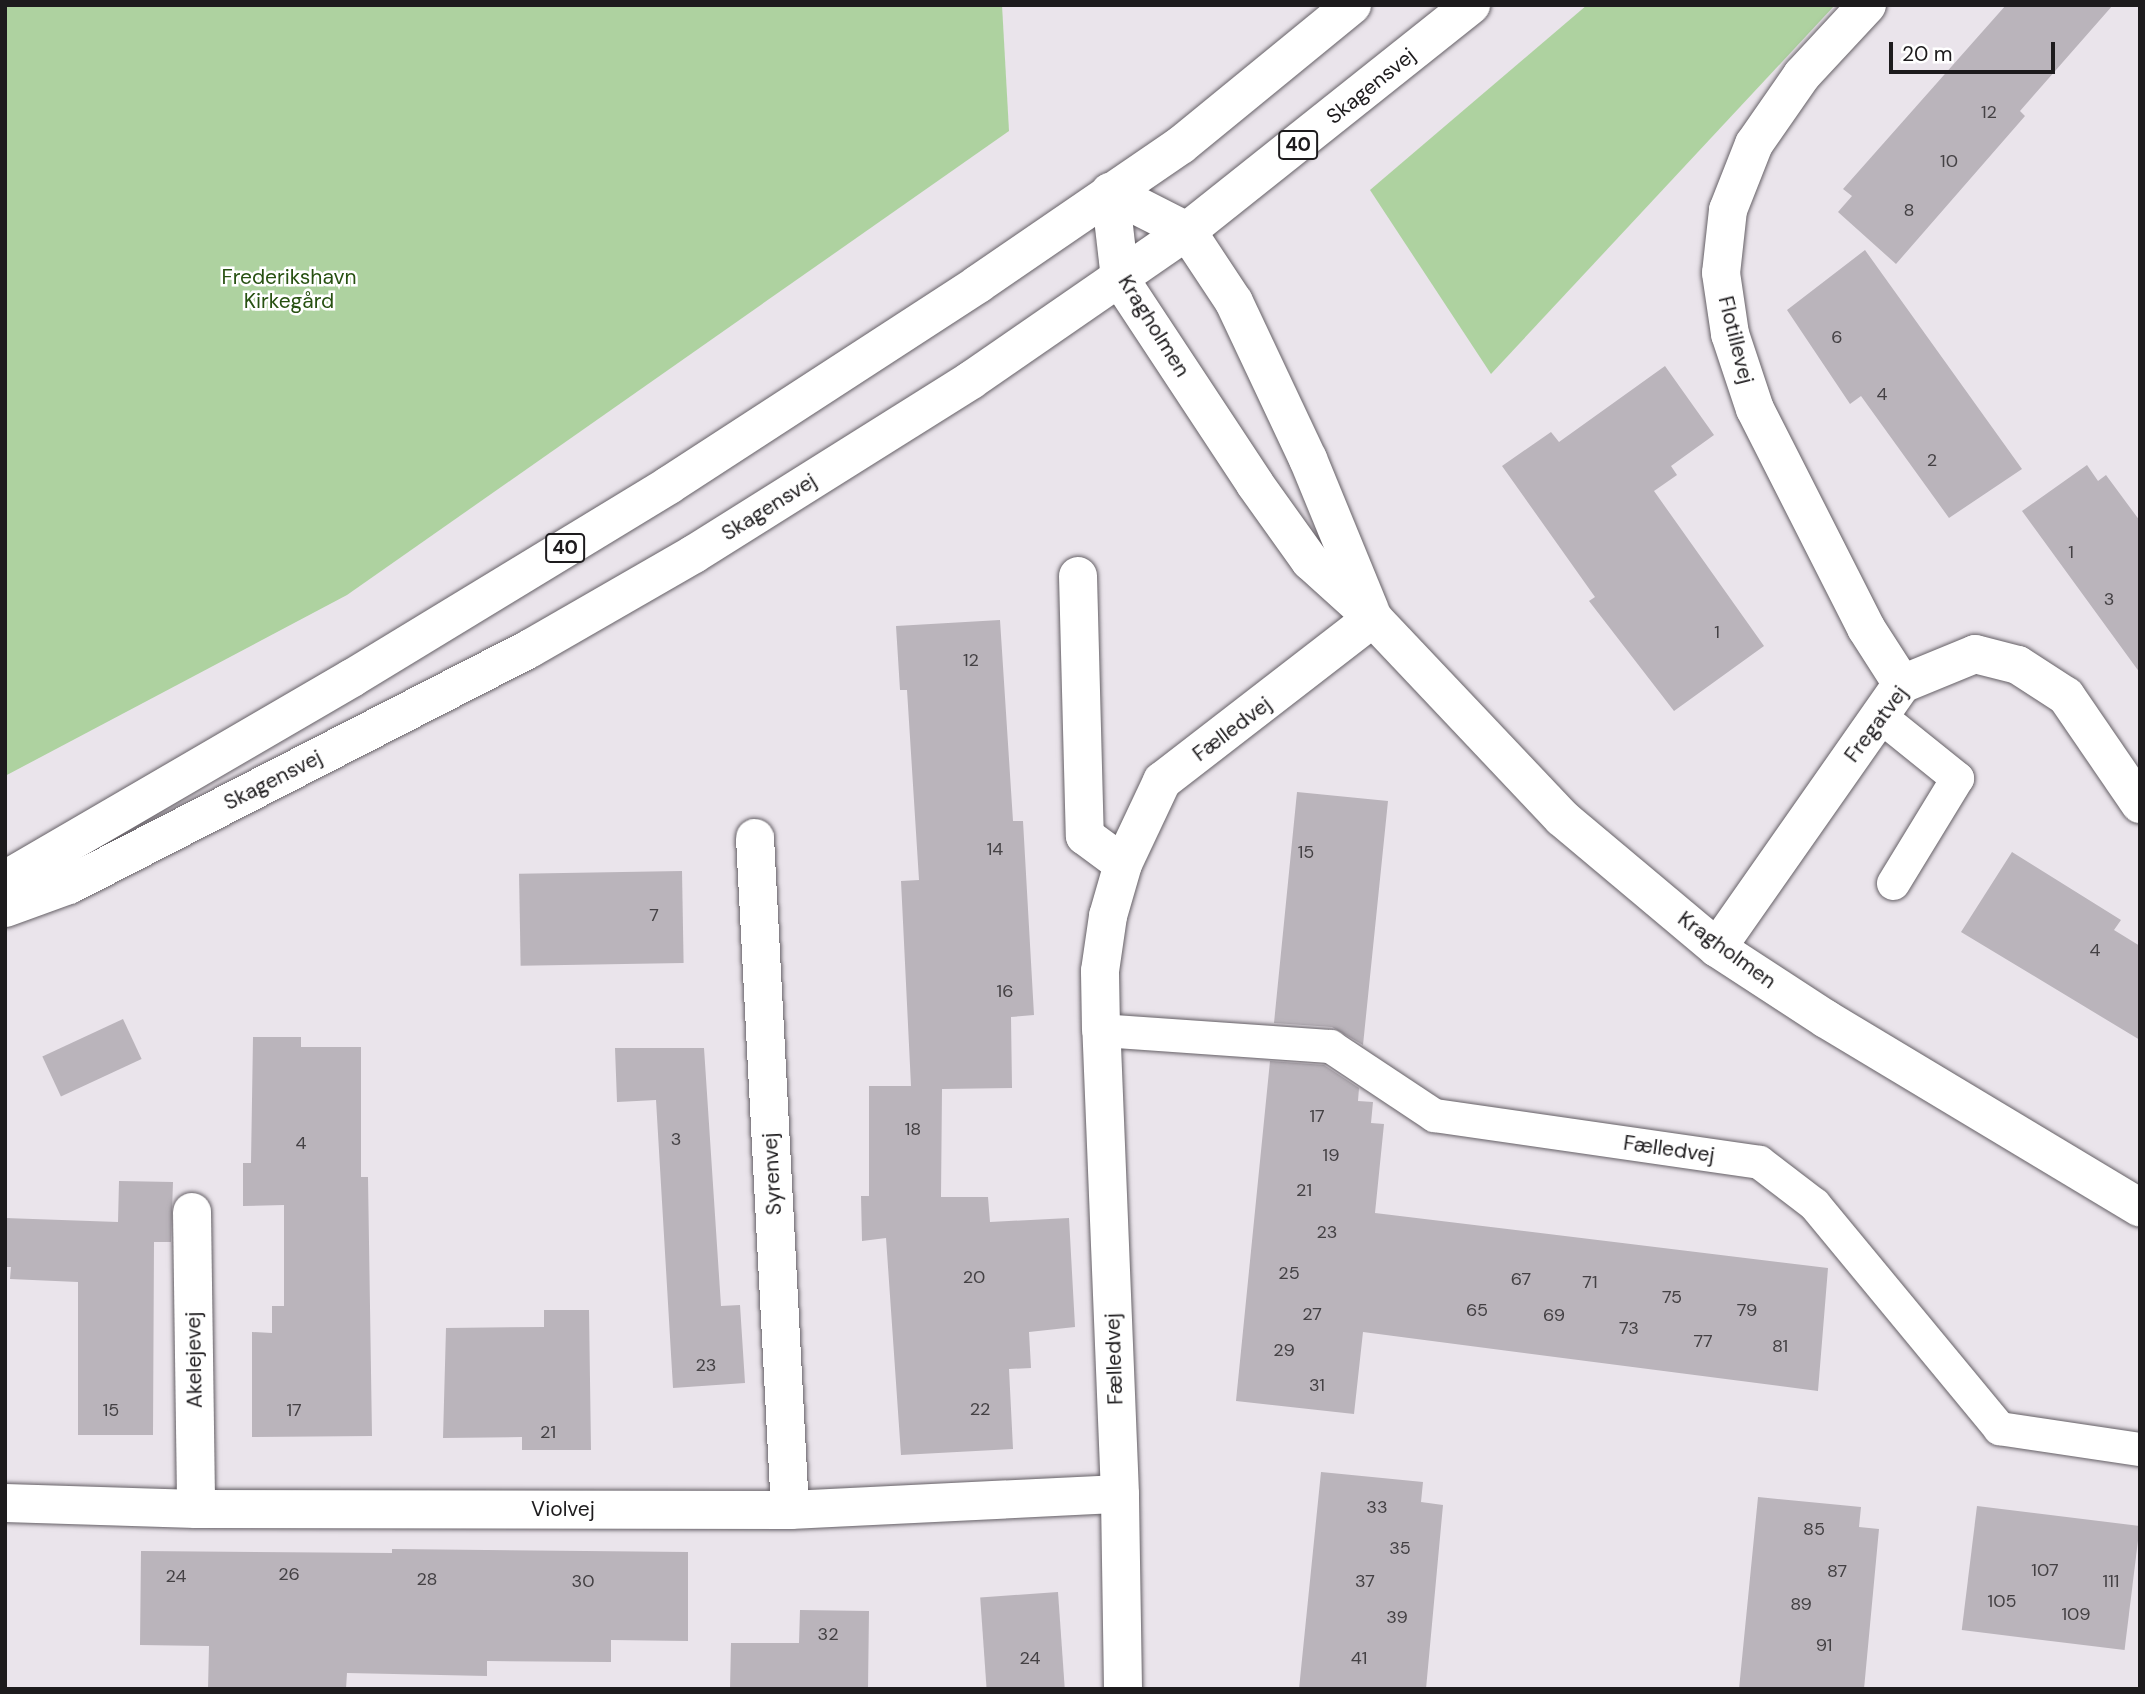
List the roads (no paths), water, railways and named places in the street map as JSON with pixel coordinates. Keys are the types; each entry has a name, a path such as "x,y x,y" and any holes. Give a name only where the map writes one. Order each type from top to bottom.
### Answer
{"street":[{"name":"40","path":"5,880 352,678 669,485 978,284 1181,145 1352,5"},
{"name":"Skagensvej","path":"5,908 69,885 529,649 694,554 971,380 1187,232 1471,5"},
{"name":"Flotillevej","path":"1867,5 1802,75 1754,144 1728,210 1721,273 1730,334 1755,409 1866,628 1902,684"},
{"name":"Kragholmen","path":"1110,192 1187,232 1234,302 1308,459 1373,618"},
{"name":"Kragholmen","path":"1110,192 1119,279 1310,561 1373,618 1562,818 1717,948 1826,1019 2140,1208"},
{"path":"1078,576 1085,836 1123,864"},
{"name":"Fælledvej","path":"1123,1689 1120,1494 1101,1030 1100,971 1108,916 1123,864 1162,781 1373,618"},
{"name":"Fregatvej","path":"1717,948 1902,684 1975,654 2018,664 2066,696 2140,804"},
{"name":"Syrenvej","path":"755,838 790,1510"},
{"name":"Akelejevej","path":"192,1212 196,1508"},
{"name":"Violvej","path":"5,1503 196,1508 790,1510 1120,1494"}],"lane":[{"path":"1880,716 1957,778 1893,883"},
{"name":"Fælledvej","path":"1101,1030 1330,1046 1434,1115 1759,1162 1814,1204 1999,1428 2140,1449"}],"park label":[{"name":"Frederikshavn Kirkegård","path":"289,289"}]}
